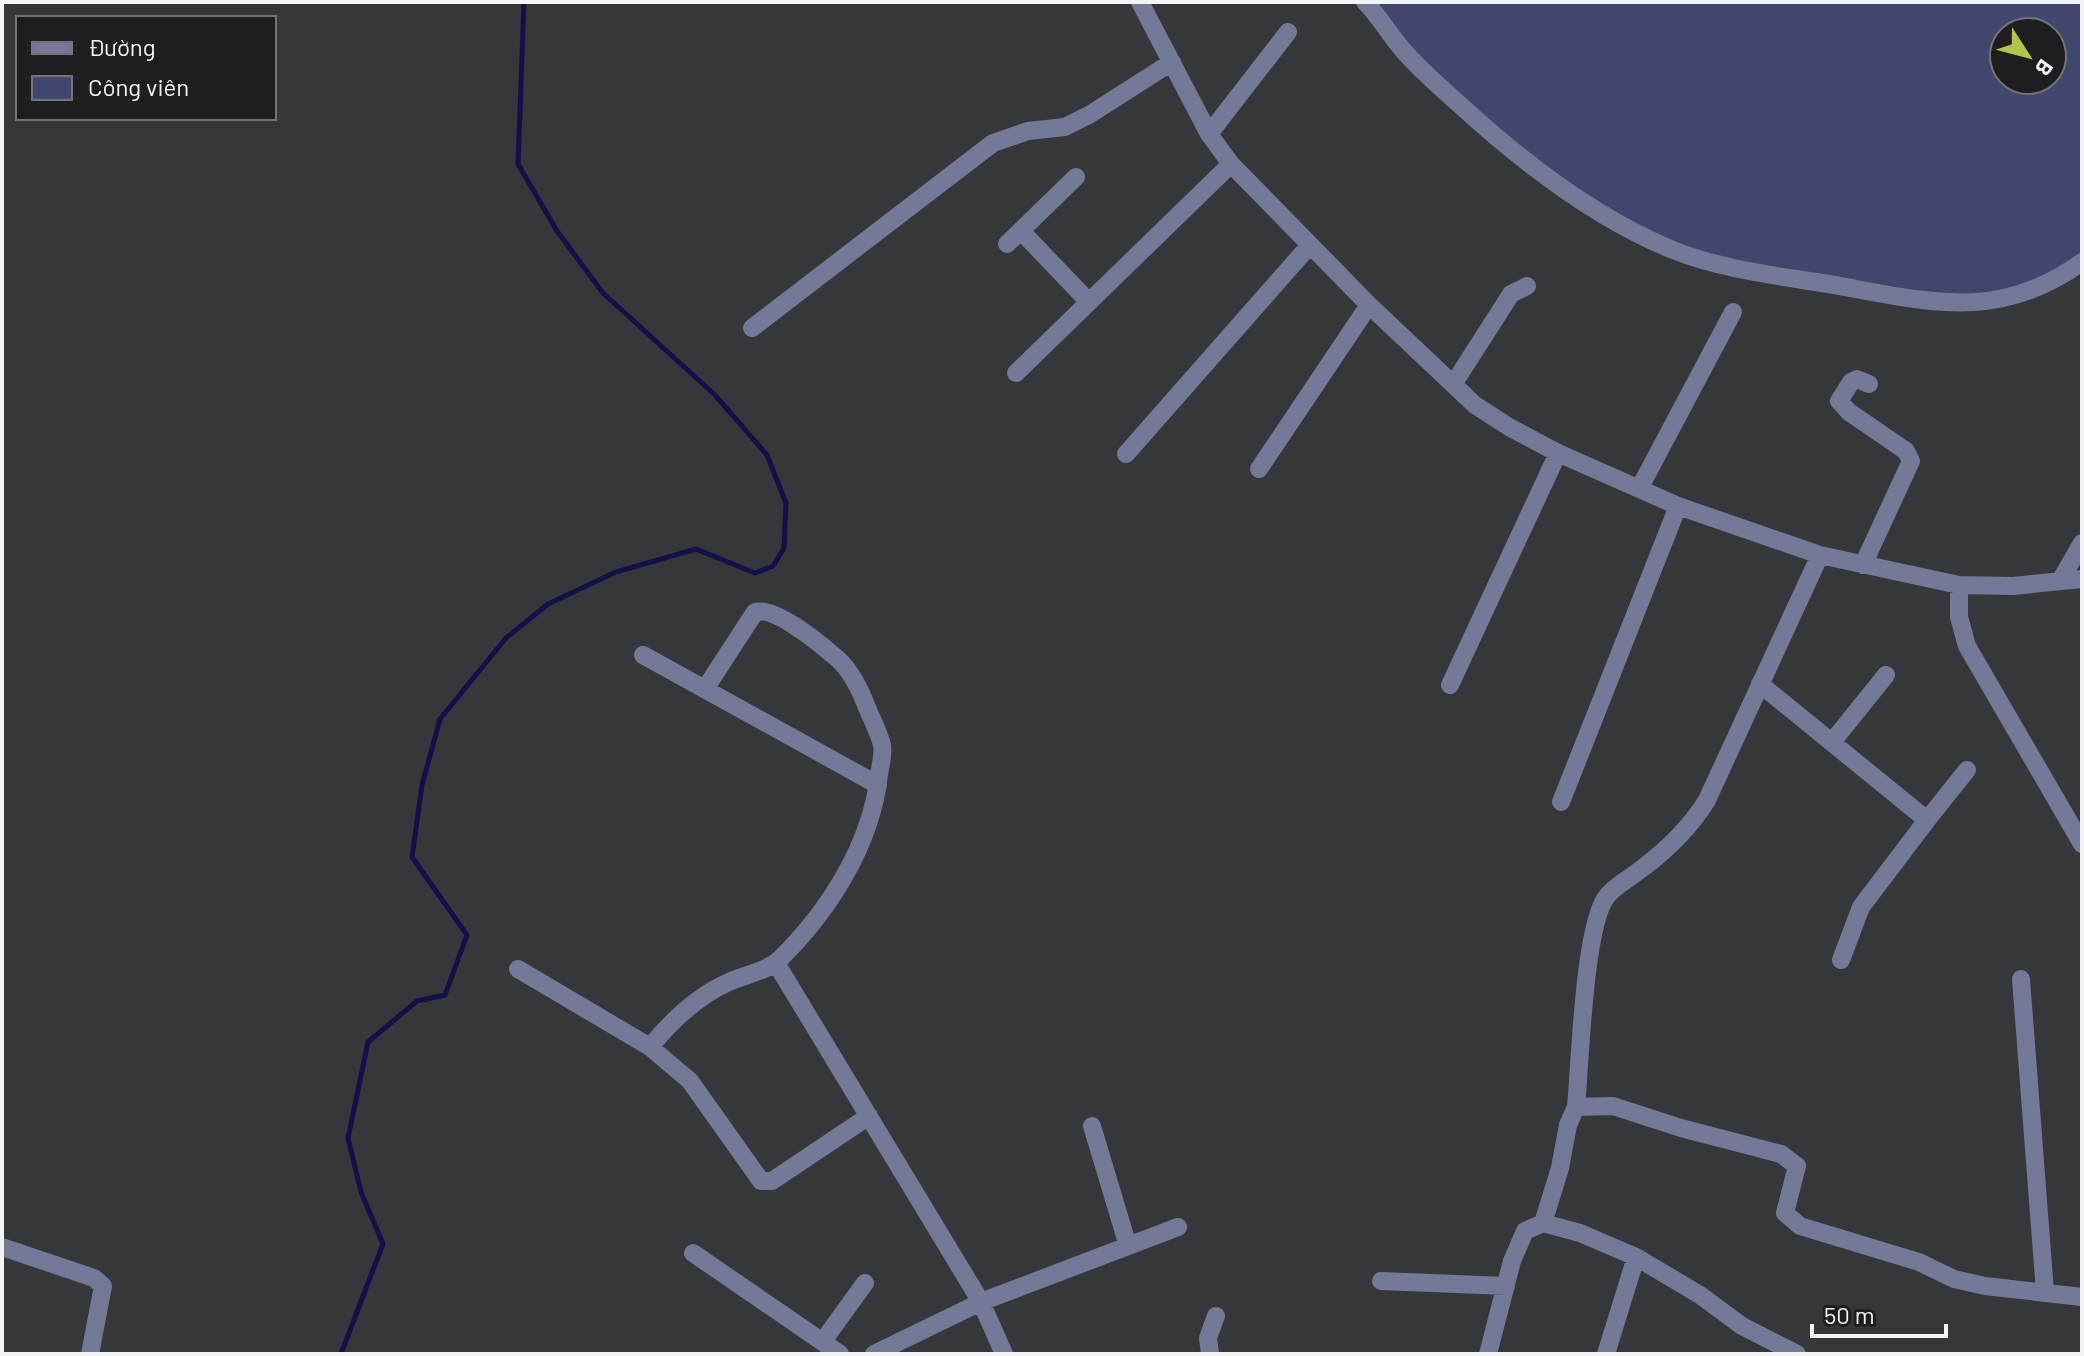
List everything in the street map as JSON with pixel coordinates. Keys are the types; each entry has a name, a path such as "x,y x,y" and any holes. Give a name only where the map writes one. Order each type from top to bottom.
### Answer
{"street":[{"path":"1140,2 1209,134 1231,164 1369,305 1475,405 1509,427 1558,453 1678,506 1820,555 1959,585 2013,586 2082,579"},
{"path":"1366,2 1404,51 1458,104 1518,156 1602,212 1674,251 1758,271 1954,304 1990,301 2027,292 2064,275 2082,262"},
{"path":"1209,134 1288,32"},
{"path":"752,328 993,143 1028,131 1065,127 1172,62"},
{"path":"1016,373 1231,164"},
{"path":"1007,244 1076,177"},
{"path":"1021,231 1089,302"},
{"path":"1126,454 1310,245"},
{"path":"1454,383 1511,294 1527,286"},
{"path":"1259,469 1369,305"},
{"path":"1639,489 1733,312"},
{"path":"1863,565 1911,461 1906,451 1849,412 1839,401 1851,382 1857,379 1869,384"},
{"path":"1450,685 1558,453"},
{"path":"1561,802 1678,506"},
{"path":"2060,581 2082,543"},
{"path":"1543,1223 1560,1168 1568,1125 1576,1107 1589,961 1596,919 1606,897 1667,849 1697,817 1820,555"},
{"path":"1959,585 1959,617 1967,646 2082,844"},
{"path":"650,1047 691,1004 726,983 776,963 832,897 864,840 878,785 882,747 863,696 842,662 806,633 765,611 755,612 705,689"},
{"path":"643,655 878,785"},
{"path":"1832,742 1886,675"},
{"path":"1760,684 1927,820"},
{"path":"1841,960 1861,907 1967,770"},
{"path":"776,963 981,1302 1004,1354"},
{"path":"518,969 650,1047 690,1081 761,1181 772,1181 869,1116"},
{"path":"2021,979 2045,1292"},
{"path":"1576,1107 1613,1106 1681,1128 1781,1154 1797,1166 1785,1213 1800,1226 1919,1262 1954,1279 1985,1286 2082,1297"},
{"path":"1092,1126 1128,1246"},
{"path":"1488,1354 1525,1231 1543,1223 1580,1233 1636,1257 1700,1295 1742,1326 1797,1354"},
{"path":"874,1354 981,1302 1178,1227"},
{"path":"2,1247 94,1278 103,1286 90,1354"},
{"path":"693,1253 840,1354"},
{"path":"1606,1354 1636,1257"},
{"path":"1381,1281 1506,1286"},
{"path":"823,1341 865,1283"},
{"path":"1210,1354 1208,1338 1216,1316"}],"green space":[{"path":"1374,2 2082,2 2082,255 2024,286 1955,297 1721,257 1677,245 1621,217 1519,148 1409,46"}],"waterway":[{"path":"343,1354 383,1244 361,1192 348,1138 368,1042 417,1001 445,995 467,935 412,857 422,785 440,719 506,638 548,604 616,572 696,549 755,573 773,566 784,548 786,503 767,455 715,395 603,293 557,231 518,164 524,2"}]}
